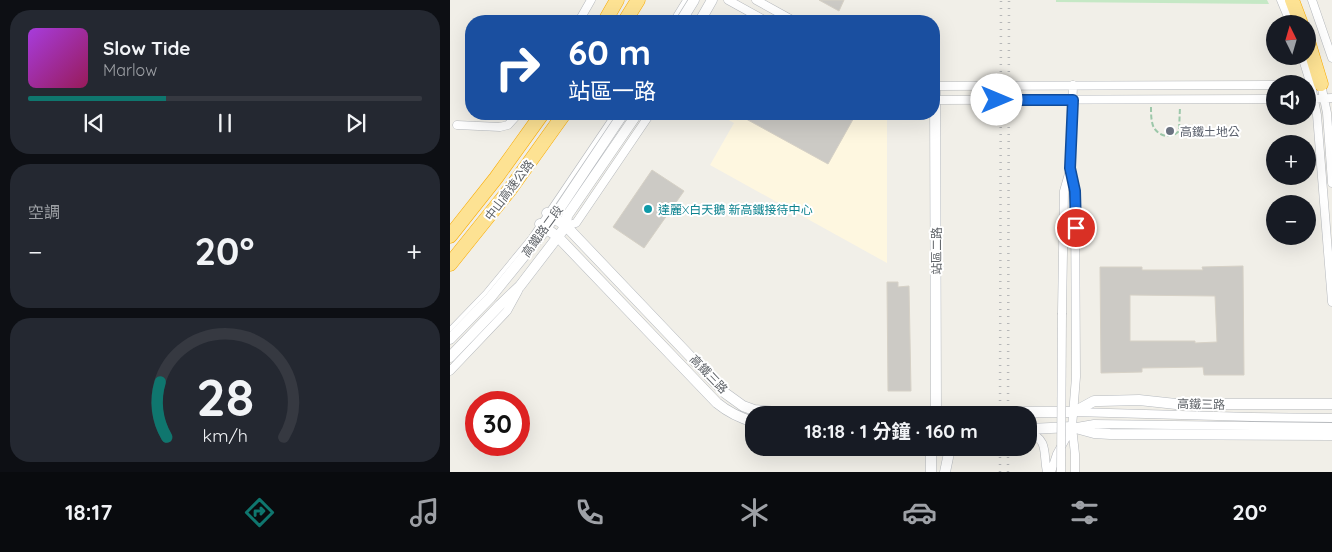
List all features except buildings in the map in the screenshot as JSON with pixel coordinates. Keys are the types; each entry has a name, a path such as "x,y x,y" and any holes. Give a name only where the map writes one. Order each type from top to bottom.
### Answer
{"highway":[{"path":"608,15 617,0"},
{"path":"629,15 638,0"},
{"path":"1292,0 1298,15"},
{"path":"1313,65 1317,84"},
{"name":"中山高速公路","path":"450,236 496,178 538,120"},
{"name":"中山高速公路","path":"450,264 511,188 560,120"}],"street":[{"path":"582,15 591,0"},
{"path":"685,15 694,0"},
{"path":"703,15 712,0"},
{"path":"728,0 755,15"},
{"path":"756,0 783,15"},
{"path":"1280,0 1287,15"},
{"path":"1312,0 1332,58"},
{"path":"1307,65 1317,84 1328,98 1327,113 1332,183"},
{"path":"1061,472 1064,191 1070,168 1074,85"},
{"path":"940,86 1266,85"},
{"path":"940,100 1266,99"},
{"path":"1316,117 1332,302"},
{"path":"458,126 500,127 508,125 513,120"},
{"name":"高鐵路二段","path":"450,340 490,298 619,120"},
{"name":"高鐵路二段","path":"450,357 520,286 558,237 566,226 567,216 633,120"},
{"name":"高鐵路二段","path":"566,226 576,223 646,120"},
{"name":"站區二路","path":"934,120 936,406"},
{"path":"1070,168 1075,191 1076,377 1072,428 1075,472"},
{"name":"高鐵三路","path":"551,215 566,226 694,358 718,386 745,407"},
{"name":"高鐵三路","path":"543,226 558,237 717,403 738,417 745,419"},
{"name":"高鐵路二段","path":"450,371 507,311 520,286"},
{"name":"高鐵三路","path":"1074,412 1094,401 1139,400 1176,404 1332,404"},
{"name":"高鐵三路","path":"1037,413 1074,412 1332,427"},
{"name":"高鐵三路","path":"1037,430 1072,428 1094,424 1252,422 1332,418"},
{"path":"1049,472 1072,428"},
{"name":"高鐵三路","path":"1072,428 1094,433 1110,434 1332,435"},
{"path":"1037,436 1042,442 1049,472"},
{"path":"931,456 931,472"},
{"path":"943,456 944,472"},
{"path":"944,472 948,456"}],"lane":[{"path":"676,15 685,0"},
{"name":"高鐵路二段","path":"551,215 610,120"},
{"name":"高鐵路二段","path":"450,329 485,293 531,237 543,226"}],"path":[{"path":"1151,107 1154,128 1160,134 1174,136 1179,131 1180,107"}],"shaded area":[{"path":"729,120 887,120 887,263 710,165 734,123"}],"green space":[{"path":"1056,0 1267,0 1269,4 1056,2"}],"railway":[{"path":"1000,406 1001,0"},
{"path":"1008,406 1009,0"},
{"path":"1000,456 1000,472"},
{"path":"1008,456 1008,472"}],"place":[{"name":"高鐵土地公","path":"1170,131"},
{"name":"達麗X白天鵝 新高鐵接待中心","path":"648,209"}],"route":[{"path":"997,100 1073,100 1070,168 1075,191 1076,228"}]}
